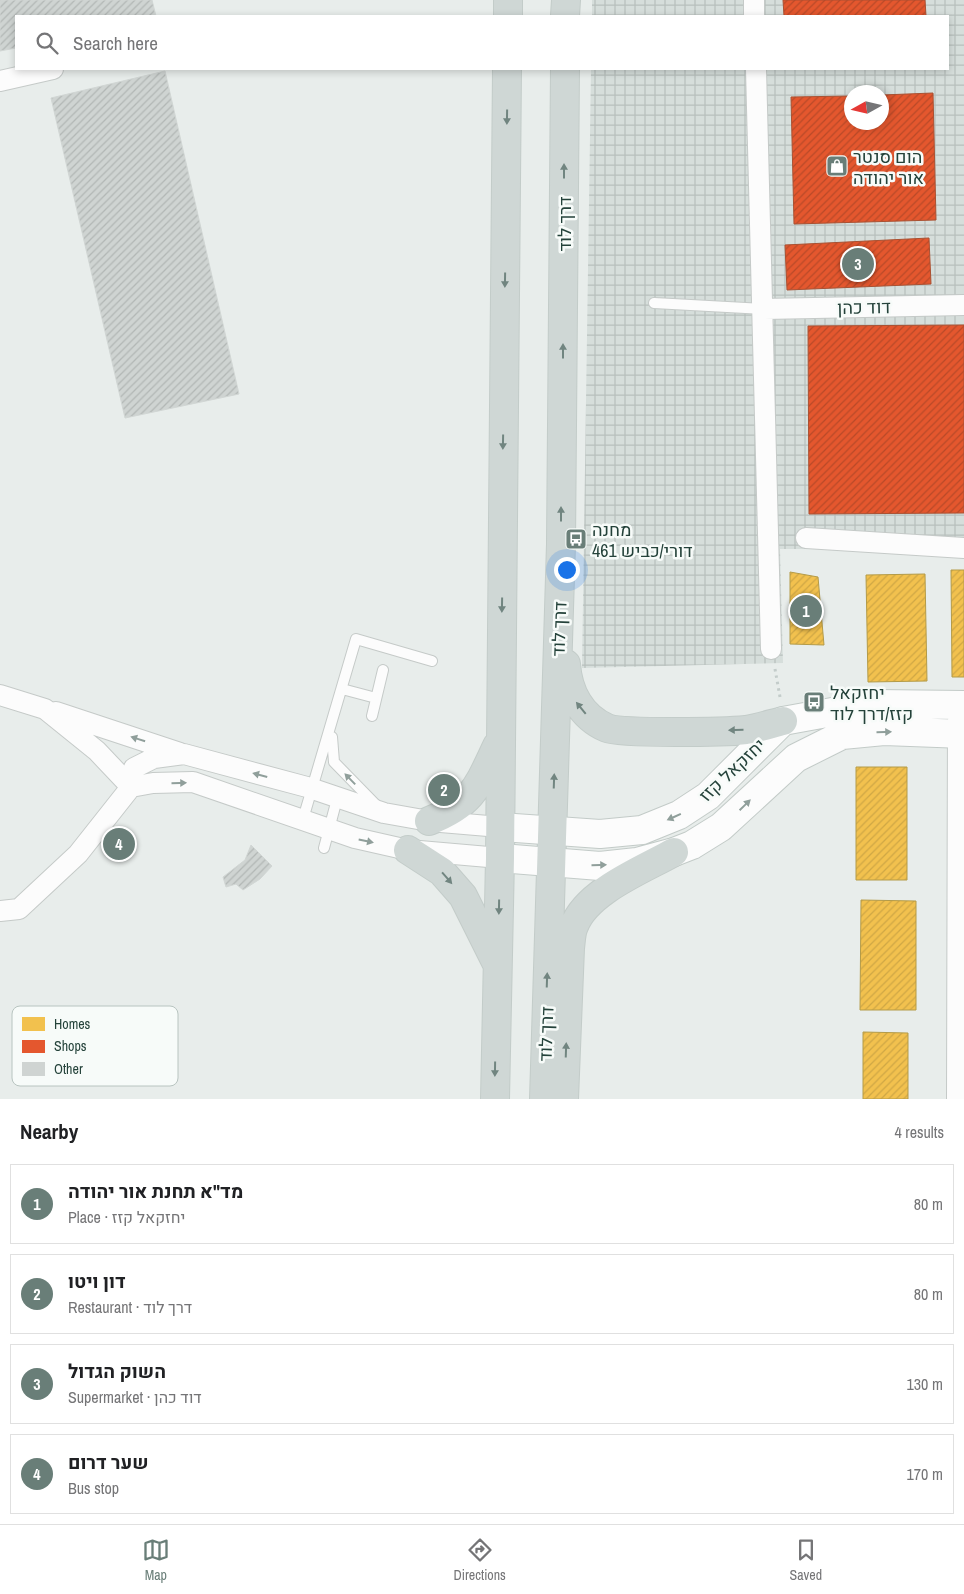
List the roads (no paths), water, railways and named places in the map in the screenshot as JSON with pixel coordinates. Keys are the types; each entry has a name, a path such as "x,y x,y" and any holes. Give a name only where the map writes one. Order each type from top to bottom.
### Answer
{"main road":[{"path":"508,0 508,15"},
{"path":"495,1099 500,858 507,70"},
{"name":"דרך לוד","path":"544,1099 550,864 560,600 565,70"},
{"path":"560,600 566,672 577,705 591,719 609,729 646,732 744,730 784,721"},
{"path":"429,821 452,812 475,791 500,740"},
{"path":"408,850 442,872 463,896 497,965"},
{"path":"567,1093 570,948 574,926 584,907 604,891 674,852"}],"street":[{"path":"754,0 754,15"},
{"path":"0,81 49,70"},
{"path":"756,70 772,649"},
{"name":"דוד כהן","path":"764,309 964,305"},
{"path":"806,538 964,548"},
{"path":"0,695 184,754 313,790 384,813 429,821 500,827"},
{"path":"784,721 876,704 961,705 961,992 957,1099"},
{"path":"45,709 97,751 131,787"},
{"name":"יחזקאל קזז","path":"500,827 600,834 642,830 680,815 708,796 784,721"},
{"name":"יחזקאל קזז","path":"500,858 550,864 600,866 637,862 692,845 721,827 796,758 842,736 884,731 961,734"},
{"path":"0,911 19,909 78,854 131,787 134,768 154,758 184,754"},
{"path":"131,787 153,783 193,782 355,838 408,850 500,858"}],"lane":[{"path":"654,303 764,309"},
{"path":"303,820 332,727 356,638 432,661"},
{"path":"372,716 383,670"},
{"path":"342,689 376,698"},
{"path":"332,727 334,762 384,813"},
{"path":"324,848 337,799"}],"place":[{"name":"הום סנטר אור יהודה","path":"837,166"},
{"name":"השוק הגדול","path":"858,264"},
{"name":"מחנה דורי/כביש 461","path":"576,539"},
{"name":"מד\"א תחנת אור יהודה","path":"806,611"},
{"name":"יחזקאל קזז/דרך לוד","path":"814,702"},
{"name":"דון ויטו","path":"444,790"},
{"name":"שער דרום","path":"119,844"}]}
